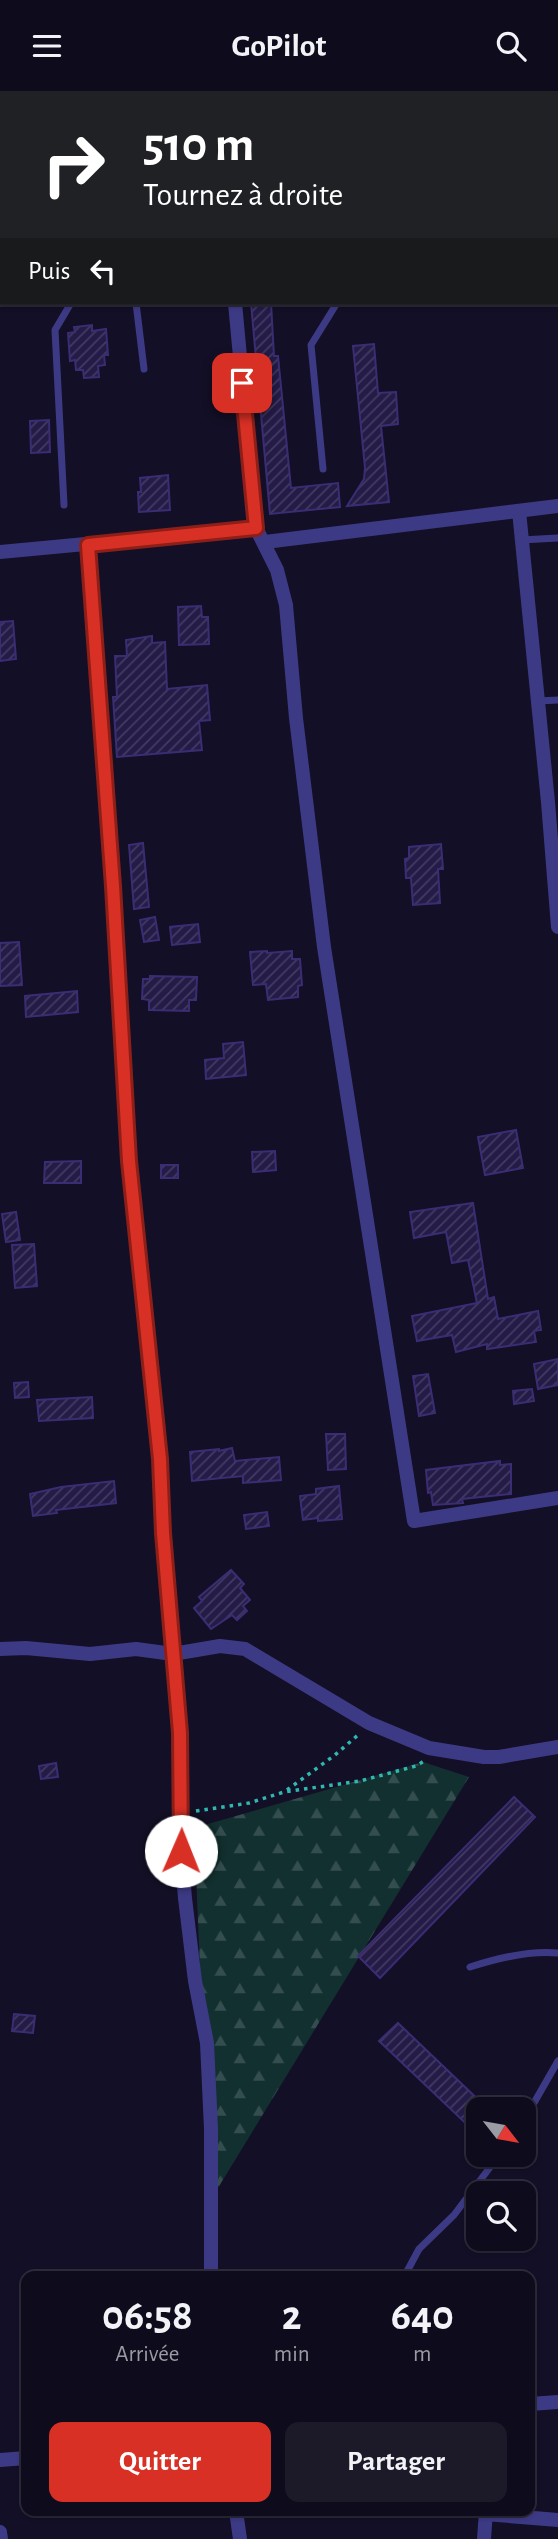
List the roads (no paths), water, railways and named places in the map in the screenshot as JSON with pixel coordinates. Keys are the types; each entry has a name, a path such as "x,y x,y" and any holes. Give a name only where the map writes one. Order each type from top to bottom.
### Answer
{"street":[{"path":"235,305 256,528 277,570 286,605 296,718 324,947 414,1521 558,1498"},
{"path":"265,542 558,506"},
{"path":"519,511 558,927"},
{"path":"0,552 256,528"},
{"path":"88,545 113,886 129,1161 160,1459 180,1733 184,1899 207,2043 211,2129 211,2271"},
{"path":"0,1649 26,1648 90,1654 136,1649 173,1654 220,1646 244,1649 369,1723 429,1748 484,1758 558,1747"},
{"path":"535,2404 558,2402"},
{"path":"0,2461 21,2459"},
{"path":"237,2516 240,2539"},
{"path":"484,2539 485,2516"},
{"path":"516,2516 558,2520"},
{"path":"0,2532 1,2539"}],"lane":[{"path":"64,505 55,330 70,305"},
{"path":"136,305 144,369"},
{"path":"323,469 311,345 336,305"},
{"path":"521,540 558,538"},
{"path":"537,701 558,700"},
{"path":"470,1966 543,1951 558,1953"},
{"path":"536,2099 558,2061"},
{"path":"407,2271 419,2249 448,2222 490,2167"}]}
